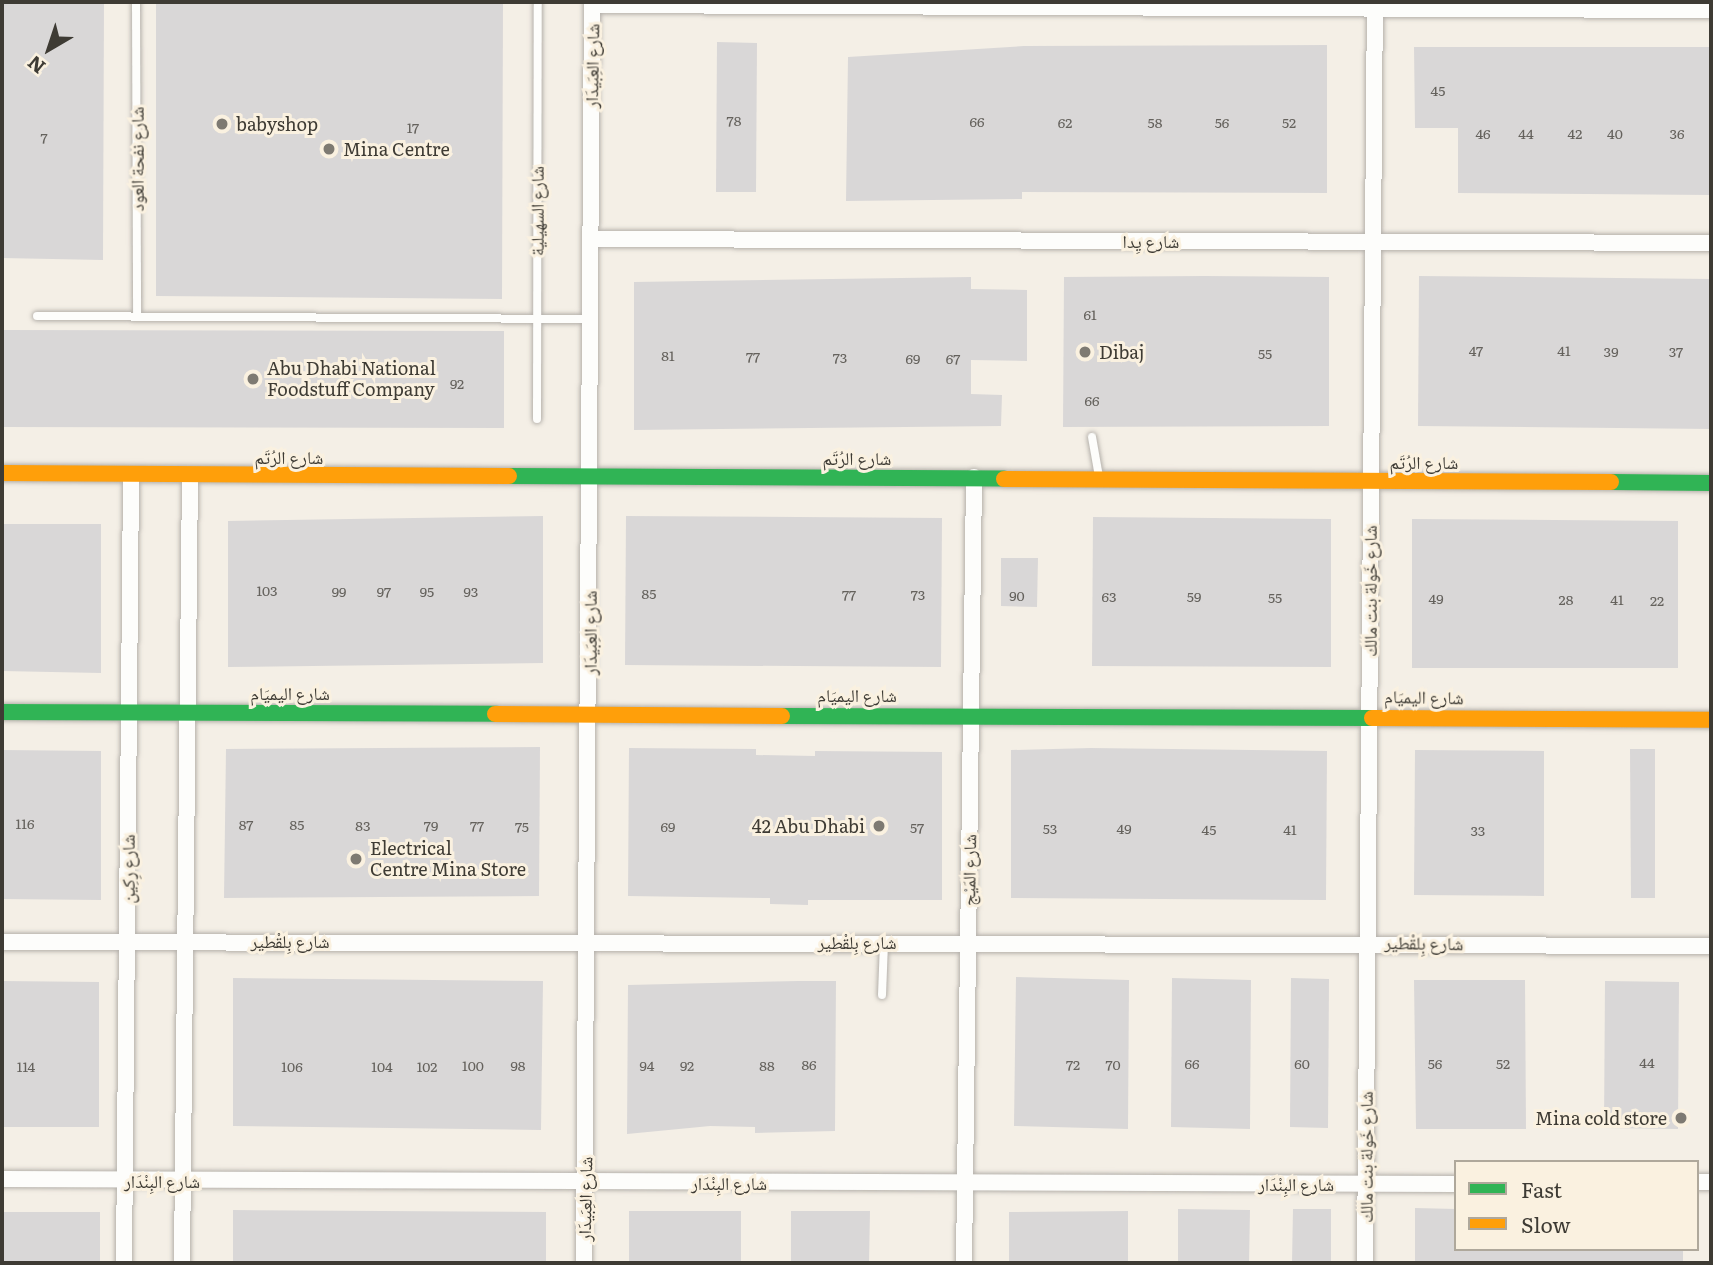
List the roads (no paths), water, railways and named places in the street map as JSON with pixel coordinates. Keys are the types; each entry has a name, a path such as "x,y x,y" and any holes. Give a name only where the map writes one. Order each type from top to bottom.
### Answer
{"street":[{"path":"592,3 1375,5 1711,10"},
{"name":"شارع العِبَيدَار","path":"584,1263 590,940 592,3"},
{"name":"شارع خَولة بنت مالك","path":"1365,1263 1375,5"},
{"name":"شارع يِدا","path":"590,239 1711,243"},
{"name":"شارع الرُتَم","path":"2,473 190,477 974,477 1711,483"},
{"name":"شارع رِكِين","path":"124,1263 131,475"},
{"path":"182,1263 190,477"},
{"name":"شارع المَيْج","path":"964,1263 974,477"},
{"name":"شارع اليميَام","path":"2,712 1369,716 1711,720"},
{"name":"شارع بِلقْطير","path":"2,942 590,940 1367,942 1711,946"},
{"name":"شارع البِنْدَار","path":"2,1179 586,1184 1454,1184"}],"lane":[{"name":"شارع نفحة العود","path":"136,2 137,316"},
{"name":"شارع السهيلية","path":"537,419 538,2"},
{"path":"37,316 590,319"},
{"path":"1092,437 1100,479"},
{"path":"881,995 884,942"}],"place":[{"name":"babyshop","path":"222,124"},
{"name":"Mina Centre","path":"329,149"},
{"name":"Dibaj","path":"1085,352"},
{"name":"Abu Dhabi National Foodstuff Company","path":"253,379"},
{"name":"42 Abu Dhabi","path":"879,826"},
{"name":"Electrical Centre Mina Store","path":"356,859"},
{"name":"Mina cold store","path":"1681,1118"}]}
